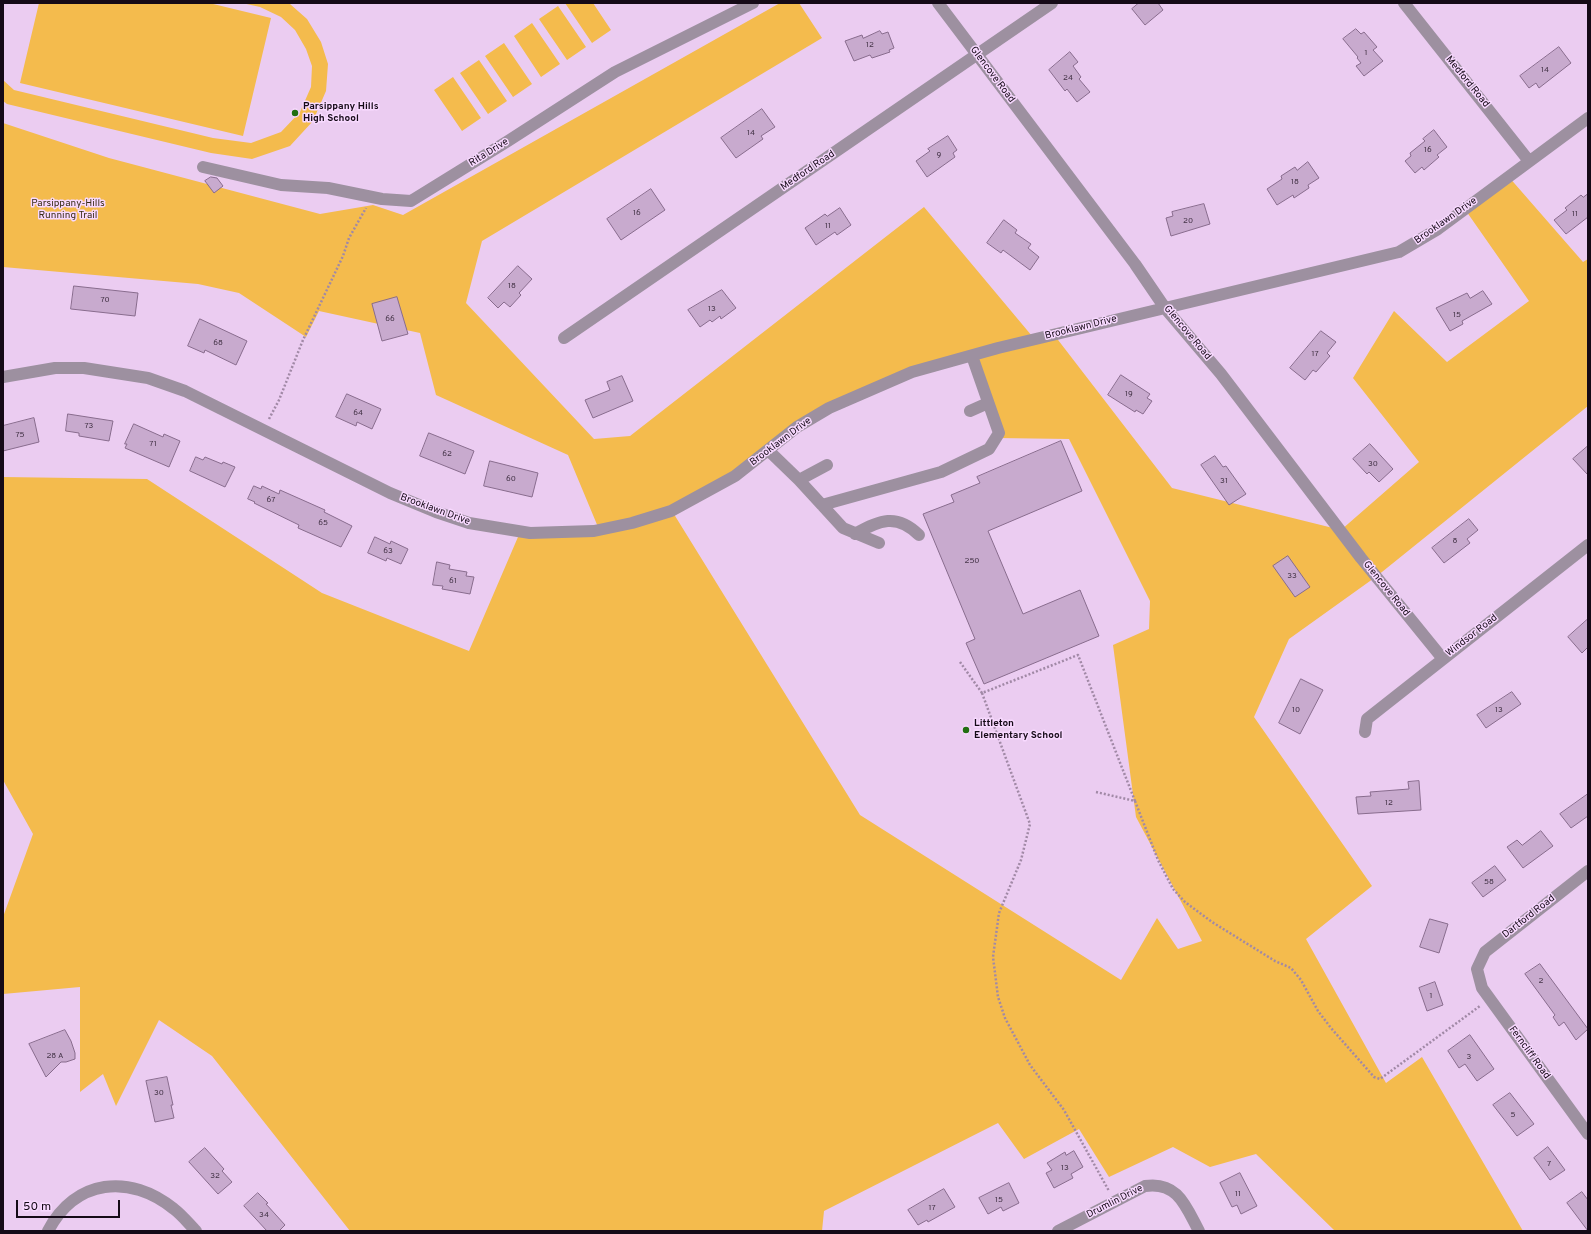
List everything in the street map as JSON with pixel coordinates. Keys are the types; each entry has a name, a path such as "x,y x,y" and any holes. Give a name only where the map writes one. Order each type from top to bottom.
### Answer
{"street":[{"name":"Rita Drive","path":"203,167 281,185 328,188 374,198 411,201 501,146 615,72 753,3"},
{"name":"Glencove Road","path":"938,3 1135,264 1165,308 1221,374 1356,551 1443,659"},
{"name":"Medford Road","path":"564,338 1052,3"},
{"name":"Medford Road","path":"1404,3 1529,161"},
{"name":"Brooklawn Drive","path":"3,377 55,368 84,368 148,378 185,391 390,493 436,512 470,523 530,533 594,531 632,524 671,511 736,476 798,427 829,408 912,372 1165,308 1399,252 1438,229 1588,118"},
{"path":"822,505 941,472 989,449 998,434 972,356"},
{"path":"970,411 988,404"},
{"path":"768,450 799,480 843,528 854,534 879,543"},
{"path":"799,480 827,465"},
{"path":"854,534 879,521 891,521 902,522 920,535"},
{"name":"Windsor Road","path":"1365,732 1367,719 1588,546"},
{"name":"Dartford Road","path":"1477,969 1485,952 1588,871"},
{"name":"Ferncliff Road","path":"1477,969 1482,988 1588,1134"},
{"path":"48,1231 63,1208 76,1197 89,1190 104,1186 121,1185 139,1189 162,1200 175,1209 196,1231"},
{"name":"Drumlin Drive","path":"1058,1231 1145,1186 1154,1185 1173,1190 1184,1203 1199,1231"}],"path":[{"path":"264,430 279,400 303,340 343,256 349,238 374,198"},
{"path":"982,694 1078,655 1158,860 1173,890 1185,902 1212,922 1275,961 1291,968 1301,980 1318,1011 1374,1078 1380,1079 1416,1051 1491,999"},
{"path":"960,662 982,694 1030,824 1022,860 999,913 993,957 998,997 1005,1018 1030,1065 1064,1110 1115,1202"},
{"path":"1096,792 1135,801"}],"green space":[{"path":"39,3 209,3 271,18 243,136 20,83"},
{"path":"242,3 290,4 307,19 321,42 328,64 326,91 313,121 290,146 252,159 211,153 7,104 3,101 3,80 14,90 213,138 251,143 281,132 300,112 311,87 312,66 306,49 295,30 281,17 260,7"},
{"path":"565,3 593,3 611,30 592,43"},
{"name":"Parsippany-Hills Running Trail","path":"780,3 799,3 822,38 482,241 466,303 594,439 630,436 924,207 1037,342 1055,336 1172,488 1341,530 1419,462 1353,378 1394,311 1447,362 1529,301 1464,208 1508,176 1583,262 1588,259 1588,406 1377,576 1289,639 1254,717 1372,886 1306,939 1386,1083 1422,1057 1523,1231 1335,1231 1256,1154 1210,1167 1173,1147 1109,1177 1079,1129 1024,1159 998,1123 824,1211 822,1231 350,1231 212,1056 159,1020 116,1106 103,1074 80,1092 80,987 3,994 3,917 33,834 3,780 3,477 147,479 322,593 469,651 521,530 598,527 568,455 436,395 420,333 319,311 306,337 239,293 198,284 3,267 3,123 109,158 320,214 373,205 403,215","holes":["972,359 997,438 1069,439 1150,601 1149,629 1113,645 1136,817 1202,941 1178,949 1157,918 1121,980 860,815 672,511 856,393"]},
{"path":"558,6 586,47 567,60 539,19"},
{"path":"532,23 560,64 541,77 514,36"},
{"path":"504,43 532,84 513,97 485,56"},
{"path":"479,60 507,101 488,114 460,73"},
{"path":"453,77 481,118 462,131 434,90"}],"building":[{"path":"1139,3 1158,3 1163,10 1145,25 1132,9"},
{"path":"1356,29 1361,34 1364,32 1377,47 1373,50 1383,61 1364,76 1356,66 1361,63 1357,58 1358,57 1343,39"},
{"path":"880,31 882,34 888,32 894,48 889,50 890,52 872,58 870,55 854,61 845,41 862,35 863,38"},
{"path":"1559,47 1571,63 1539,88 1536,83 1529,88 1520,76"},
{"path":"1070,52 1078,62 1073,66 1081,77 1079,79 1090,92 1077,102 1067,89 1065,91 1049,70"},
{"path":"762,109 775,127 761,136 763,139 736,158 721,138"},
{"path":"1434,130 1447,147 1437,155 1439,157 1424,170 1422,167 1415,173 1405,161 1411,156 1410,153 1425,141 1423,139"},
{"path":"948,136 957,150 953,153 955,157 927,177 916,161 930,151 928,149"},
{"path":"1308,162 1319,178 1308,185 1309,188 1294,198 1293,195 1277,205 1267,189 1282,179 1281,176 1295,167 1297,170"},
{"path":"211,177 217,178 223,186 214,193 205,181"},
{"path":"651,189 665,210 621,240 607,219"},
{"path":"1588,194 1588,217 1566,234 1554,220 1567,210 1565,208 1581,195 1583,197"},
{"path":"1204,204 1210,224 1171,236 1166,218 1173,216 1172,212"},
{"path":"840,208 851,225 837,235 835,232 816,245 805,228 825,214 827,216"},
{"path":"1004,220 1017,230 1015,233 1031,244 1028,248 1039,257 1030,270 1003,250 1001,253 987,243"},
{"path":"518,266 532,279 519,293 521,295 510,307 504,302 498,308 488,298"},
{"path":"74,286 138,293 135,316 71,309"},
{"path":"722,290 736,308 721,319 720,316 712,322 710,320 700,327 688,310"},
{"path":"1483,291 1492,304 1462,321 1463,324 1450,331 1436,308 1467,293 1470,298"},
{"path":"397,297 408,334 382,341 372,304"},
{"path":"200,319 247,341 236,365 205,350 204,353 188,346"},
{"path":"1321,331 1336,342 1327,353 1330,356 1316,372 1313,370 1305,380 1290,368"},
{"path":"1121,375 1150,394 1147,398 1152,401 1143,414 1136,410 1135,412 1108,395"},
{"path":"622,376 633,401 593,418 585,400 610,390 607,382"},
{"path":"347,394 381,409 372,429 357,422 356,426 336,417"},
{"path":"68,414 113,421 109,441 79,436 79,433 66,431"},
{"path":"34,418 39,442 3,451 3,426"},
{"path":"134,424 163,437 164,434 180,441 169,467 125,448 127,444 125,444"},
{"path":"429,433 474,451 465,474 420,456"},
{"path":"1061,441 1082,491 988,531 1023,614 1080,590 1099,636 984,684 966,643 975,639 923,514 954,502 951,495 980,483 977,477"},
{"path":"1370,444 1393,469 1379,482 1369,472 1367,474 1353,459"},
{"path":"1588,446 1588,475 1573,459"},
{"path":"1215,456 1223,467 1226,466 1246,494 1229,505 1201,465"},
{"path":"196,457 203,460 205,457 222,464 223,462 235,467 225,487 190,471"},
{"path":"490,461 538,473 532,497 484,486"},
{"path":"254,486 261,489 262,486 279,494 280,490 325,510 324,512 352,526 341,547 298,528 299,525 248,499"},
{"path":"1469,519 1478,530 1467,539 1470,543 1444,563 1432,548"},
{"path":"375,537 390,544 391,541 408,549 401,564 387,558 386,561 368,553"},
{"path":"1288,556 1310,587 1295,597 1273,566"},
{"path":"437,562 450,565 449,569 467,572 466,576 474,577 470,594 442,589 443,586 433,585"},
{"path":"1588,619 1588,647 1582,653 1568,637"},
{"path":"1301,679 1323,690 1300,734 1279,723"},
{"path":"1512,692 1521,704 1486,728 1477,715"},
{"path":"1419,781 1421,810 1358,814 1356,797 1371,796 1370,792 1409,789 1408,782"},
{"path":"1588,794 1588,816 1571,828 1560,814"},
{"path":"1541,831 1553,846 1523,868 1507,847 1517,840 1522,845"},
{"path":"1495,866 1506,880 1483,897 1472,883"},
{"path":"1430,919 1448,924 1439,953 1420,947"},
{"path":"1540,964 1588,1029 1576,1040 1564,1022 1559,1026 1553,1017 1555,1015 1525,974"},
{"path":"1435,982 1443,1005 1427,1011 1419,988"},
{"path":"65,1030 71,1041 75,1053 75,1059 61,1062 46,1077 29,1044"},
{"path":"1470,1035 1494,1069 1477,1081 1465,1064 1459,1068 1448,1051"},
{"path":"167,1077 173,1105 171,1105 174,1118 155,1122 146,1081"},
{"path":"1510,1093 1534,1124 1517,1136 1493,1105"},
{"path":"1548,1147 1565,1170 1550,1180 1534,1158"},
{"path":"205,1148 224,1169 222,1171 232,1182 218,1194 189,1162"},
{"path":"1074,1151 1083,1167 1071,1174 1073,1178 1054,1188 1046,1173 1052,1170 1047,1163 1065,1152 1066,1155"},
{"path":"1240,1173 1257,1206 1241,1214 1237,1205 1232,1207 1220,1183"},
{"path":"1009,1183 1019,1203 1003,1211 1001,1207 988,1214 979,1198"},
{"path":"944,1189 955,1207 928,1222 927,1220 918,1225 908,1210"},
{"path":"1582,1192 1588,1200 1588,1231 1567,1203"},
{"path":"258,1193 285,1225 279,1231 267,1231 244,1206"}],"place":[{"name":"Parsippany Hills High School","path":"295,113"},
{"name":"Littleton Elementary School","path":"966,730"}]}
